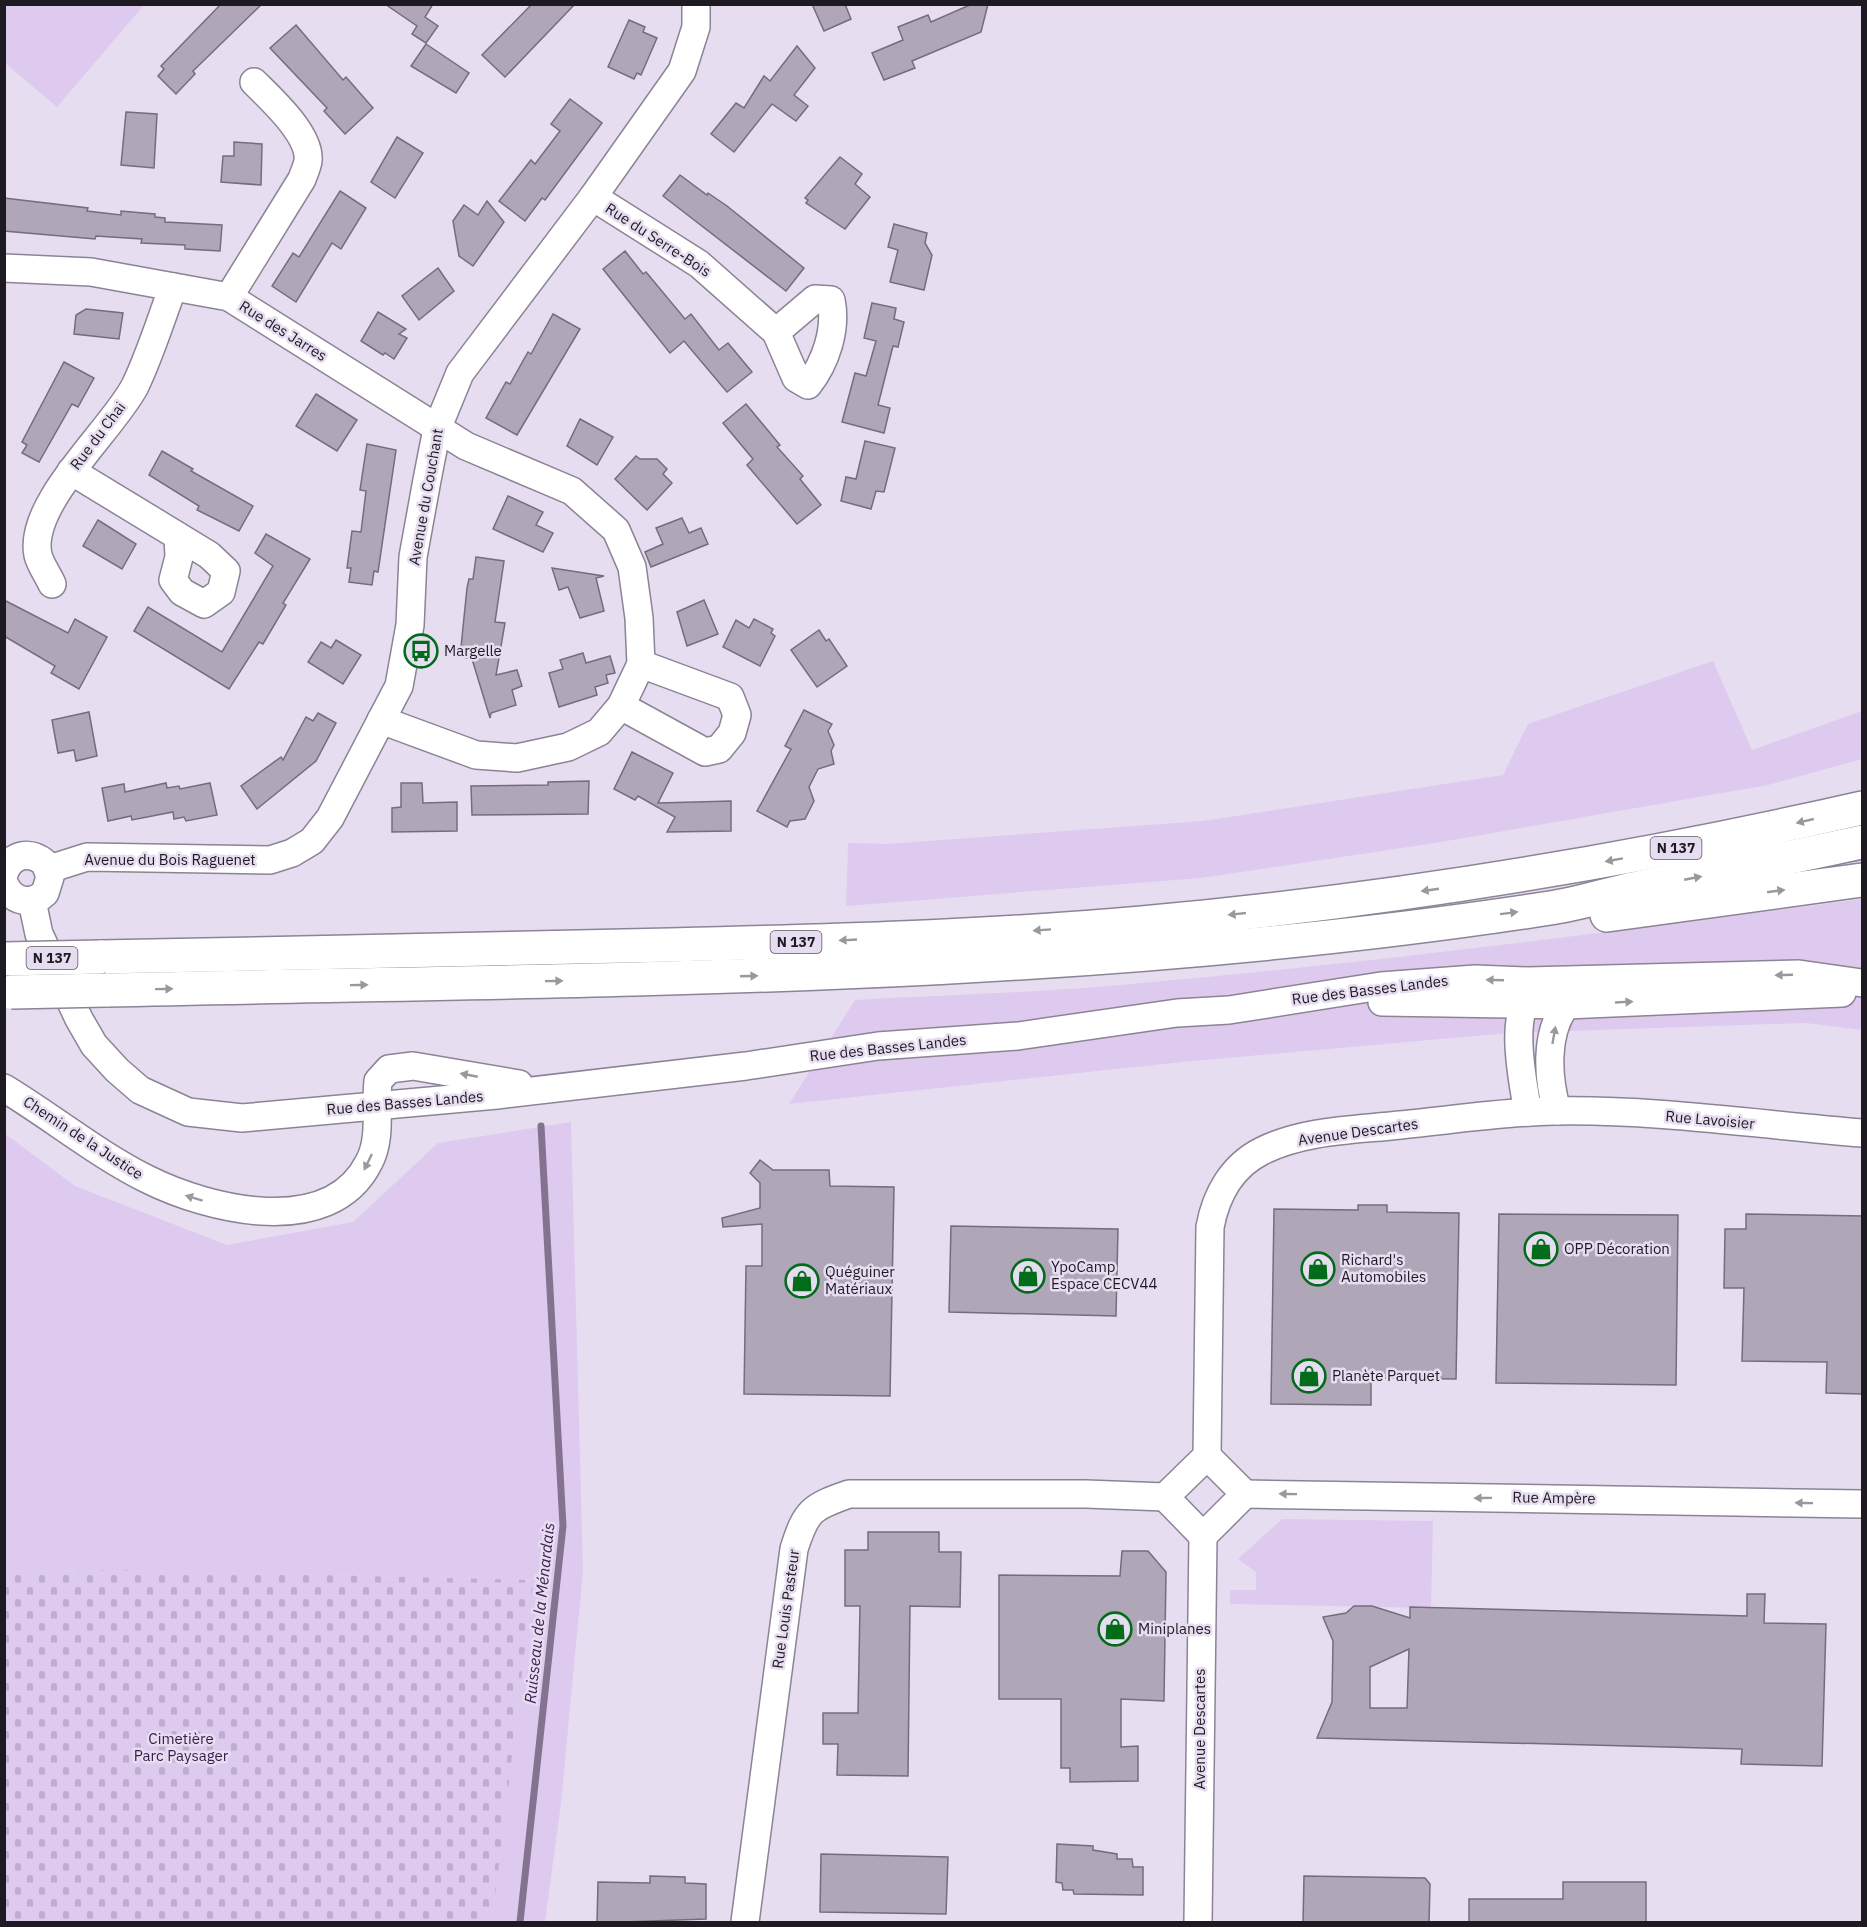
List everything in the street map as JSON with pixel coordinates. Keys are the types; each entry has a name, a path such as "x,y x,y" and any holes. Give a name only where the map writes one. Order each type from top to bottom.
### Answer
{"highway":[{"name":"N 137","path":"4,959 833,941 1137,923 1292,908 1488,881 1659,851 1863,808"},
{"name":"N 137","path":"8,992 730,977 1050,963 1241,946 1553,907 1863,842"},
{"path":"1553,907 1587,917 1863,880"}],"street":[{"name":"Avenue du Couchant","path":"292,853 312,841 330,818 399,686 410,625 413,557 437,429 460,373 593,197 682,71 696,27 696,4"},
{"path":"229,297 302,179 308,160 305,143 299,134 254,82"},
{"name":"Rue du Serre-Bois","path":"593,197 699,264 776,332"},
{"name":"Rue des Jarres","path":"4,268 91,272 229,297 466,446 572,491 616,530 632,567 639,618 641,664"},
{"name":"Rue du Chai","path":"52,584 38,556 37,537 44,519 71,471 134,387 173,287"},
{"path":"71,471 178,537"},
{"path":"381,720 476,755 518,758 568,747 599,732 621,706 641,664 730,698 737,715 732,733 720,749 705,752 621,706"},
{"name":"Avenue du Bois Raguenet","path":"49,869 87,857 270,860 292,853"},
{"path":"24,855 32,855 45,863 49,869 50,885 40,898 25,902 12,896 6,869 24,855"},
{"name":"Rue des Basses Landes","path":"32,901 39,934 89,1036 117,1070 140,1090 188,1112 212,1117 242,1118 548,1089 746,1066 878,1046 1018,1036 1104,1022 1229,1010 1381,986 1475,979 1616,979 1800,974 1863,983"},
{"path":"1528,1112 1518,1029 1522,1005 1529,997 1554,990 1590,986 1616,979"},
{"path":"1270,1002 1467,1002 1566,1005 1863,992"},
{"path":"1557,1111 1548,1068 1556,1026 1566,1005"},
{"name":"Chemin de la Justice","path":"4,1088 147,1179 193,1198 229,1206 271,1210 315,1208 333,1201 354,1185 370,1161 375,1141 378,1081 389,1069 413,1066 548,1089"},
{"name":"Rue Lavoisier","path":"1528,1112 1557,1111 1673,1117 1863,1133"},
{"name":"Avenue Descartes","path":"1207,1456 1210,1227 1214,1205 1227,1182 1243,1164 1262,1152 1289,1141 1333,1132 1528,1112"},
{"path":"1207,1456 1245,1494 1203,1536 1165,1497 1207,1456"},
{"name":"Rue Louis Pasteur","path":"745,1923 794,1549 802,1522 819,1504 849,1494 1086,1494 1165,1497"},
{"name":"Rue Ampère","path":"1245,1494 1863,1504"},
{"name":"Avenue Descartes","path":"1198,1923 1203,1536"}],"green space":[{"path":"5,4 144,5 57,107 5,63"},
{"path":"1713,661 1752,750 1862,711 1862,759 1768,785 1435,843 1201,878 846,906 848,843 887,844 1203,821 1503,775 1528,724"},
{"path":"1862,899 1862,1030 1806,1023 1508,1033 1182,1062 789,1104 855,1000 1054,990 1306,967"},
{"path":"571,1122 583,1571 561,1803 545,1922 492,1922 532,1580 126,1570 5,1571 4,1133 75,1186 227,1245 353,1222 438,1143"},
{"path":"1282,1519 1433,1521 1431,1608 1230,1604 1230,1590 1256,1590 1256,1572 1238,1559"},
{"name":"Cimetière Parc Paysager","path":"126,1570 533,1580 492,1922 5,1922 5,1571"}],"building":[{"path":"221,4 262,4 193,71 195,74 176,94 158,76 164,69 161,66"},
{"path":"385,4 433,4 425,17 438,26 426,43 412,34 417,26"},
{"path":"532,4 575,4 505,77 482,55"},
{"path":"812,4 845,4 851,19 824,31"},
{"path":"972,4 988,4 981,32 912,61 915,68 884,80 872,53 903,40 898,27 928,15 931,22"},
{"path":"629,20 645,27 643,32 657,38 641,75 637,73 634,79 608,67"},
{"path":"296,25 343,80 346,77 373,108 345,134 324,111 327,108 270,48"},
{"path":"426,44 469,73 456,93 411,66"},
{"path":"797,46 815,68 794,95 808,106 796,121 772,104 734,152 711,134 736,103 744,108 764,76 770,81"},
{"path":"570,99 602,123 545,200 542,198 525,221 499,201 531,160 535,164 560,131 551,124"},
{"path":"126,112 157,114 154,168 121,165"},
{"path":"397,137 423,153 395,198 371,182"},
{"path":"234,142 262,144 261,185 221,182 223,156 234,156"},
{"path":"840,157 862,174 855,184 870,197 845,229 806,203 808,200 805,198"},
{"path":"680,175 707,195 708,193 727,206 804,268 786,291 663,196"},
{"path":"340,191 366,208 341,249 332,243 296,302 272,286 293,253 299,257"},
{"path":"4,198 88,208 87,211 121,215 121,211 155,214 155,217 165,218 165,222 222,225 220,251 185,249 185,245 141,243 142,239 96,236 95,239 4,231"},
{"path":"487,201 504,222 473,266 459,256 453,221 464,205 478,215"},
{"path":"894,224 927,233 925,243 932,255 924,290 890,282 898,250 888,247"},
{"path":"625,251 643,274 646,272 685,319 691,314 719,350 728,343 752,372 727,392 684,341 670,353 603,269"},
{"path":"438,268 454,291 419,320 402,296"},
{"path":"872,303 896,308 894,319 904,322 898,347 893,346 878,405 890,408 884,433 842,422 855,373 866,376 876,341 864,338"},
{"path":"86,309 123,313 119,339 74,334 76,315"},
{"path":"378,312 406,329 399,334 407,338 394,359 361,341"},
{"path":"553,314 580,329 517,435 486,418 506,382 510,384 528,352 531,354"},
{"path":"64,362 94,378 78,407 72,404 39,462 22,453 27,445 22,442"},
{"path":"316,394 357,420 337,451 296,426"},
{"path":"746,404 780,445 777,447 803,476 800,479 821,505 797,524 747,465 753,459 723,423"},
{"path":"580,419 613,437 597,465 567,446"},
{"path":"865,441 895,448 884,492 876,491 871,509 841,501 846,477 856,479"},
{"path":"367,444 396,450 378,572 374,571 372,585 349,582 351,568 347,568 352,531 361,532 366,491 360,490"},
{"path":"162,451 193,469 191,471 253,506 239,531 197,510 199,506 149,475"},
{"path":"636,456 640,459 657,459 667,469 663,474 672,483 647,510 615,479"},
{"path":"508,496 543,512 536,525 553,533 543,552 493,529"},
{"path":"682,518 689,533 701,528 708,544 651,567 645,552 663,544 656,528"},
{"path":"98,520 136,544 122,569 83,546"},
{"path":"266,534 310,559 283,603 286,605 263,644 259,642 229,689 134,631 148,607 222,652 273,566 255,553"},
{"path":"476,557 504,561 495,622 505,623 496,675 517,670 522,686 512,690 516,705 491,713 490,718 472,659 460,657 467,588 469,579 473,579"},
{"path":"552,568 604,576 596,578 604,611 580,618 568,587 559,590"},
{"path":"4,600 68,633 75,619 107,637 79,689 51,673 55,666 4,636"},
{"path":"704,600 718,634 687,646 677,612"},
{"path":"754,619 773,629 771,633 775,636 760,666 723,647 736,620 749,628"},
{"path":"819,630 826,641 829,639 847,666 817,687 791,650"},
{"path":"336,640 361,655 343,684 308,662 321,642 331,648"},
{"path":"583,653 586,663 610,656 615,673 606,675 608,683 595,687 597,695 559,707 549,673 563,669 560,660"},
{"path":"804,710 832,724 828,731 834,745 831,751 834,764 818,769 809,787 814,801 805,819 790,821 787,827 757,811 791,749 785,746"},
{"path":"89,712 97,756 76,761 74,750 58,753 52,720"},
{"path":"318,713 336,723 316,761 257,809 241,786 281,757 283,760 306,717 313,721"},
{"path":"632,752 673,773 658,803 731,801 731,831 667,832 675,817 638,796 635,800 614,789"},
{"path":"589,781 588,814 472,815 471,786 548,785 548,782"},
{"path":"166,783 167,788 179,786 180,789 210,783 217,815 186,821 184,817 174,819 173,812 132,820 131,816 108,821 102,788 124,784 125,792"},
{"path":"401,783 422,783 423,803 457,802 457,831 392,832 392,808 401,807"},
{"path":"760,1160 773,1170 829,1170 830,1186 894,1187 890,1396 744,1394 746,1266 762,1266 762,1224 723,1227 722,1218 760,1208 760,1183 750,1173"},
{"path":"1358,1205 1387,1205 1387,1212 1459,1213 1456,1379 1371,1378 1371,1405 1271,1404 1274,1209 1358,1210"},
{"path":"1499,1214 1678,1215 1676,1385 1496,1383"},
{"path":"1746,1214 1863,1216 1863,1394 1826,1393 1827,1362 1742,1361 1744,1288 1724,1288 1725,1229 1746,1229"},
{"path":"951,1226 1118,1229 1116,1316 949,1312"},
{"path":"868,1532 939,1532 939,1552 961,1552 960,1607 910,1606 908,1776 837,1775 838,1744 823,1744 823,1713 858,1713 860,1606 845,1606 845,1550 868,1550"},
{"path":"1122,1551 1148,1551 1166,1572 1164,1701 1121,1699 1121,1747 1138,1746 1138,1781 1070,1782 1070,1768 1061,1768 1061,1699 999,1699 999,1575 1120,1576"},
{"path":"1747,1594 1765,1594 1764,1623 1826,1624 1822,1766 1741,1764 1742,1749 1317,1738 1332,1702 1333,1641 1323,1617 1346,1613 1354,1606 1372,1606 1410,1618 1410,1607 1747,1616","holes":["1409,1649 1407,1708 1370,1708 1370,1667"]},
{"path":"1057,1844 1093,1846 1093,1850 1117,1854 1117,1859 1132,1859 1133,1867 1143,1867 1143,1895 1074,1894 1073,1890 1063,1890 1062,1883 1056,1882"},
{"path":"821,1854 948,1857 946,1914 820,1912"},
{"path":"650,1876 685,1877 685,1883 706,1884 706,1919 597,1923 598,1882 650,1883"},
{"path":"1304,1876 1425,1878 1430,1884 1429,1923 1303,1923"},
{"path":"1563,1882 1646,1882 1646,1923 1469,1923 1469,1899 1563,1899"}],"waterway":[{"name":"Ruisseau de la Ménardais","path":"520,1922 563,1526 541,1126"}],"place":[{"name":"Margelle","path":"421,651"},
{"name":"OPP Décoration","path":"1541,1249"},
{"name":"Richard's Automobiles","path":"1318,1269"},
{"name":"YpoCamp Espace CECV44","path":"1028,1276"},
{"name":"Quéguiner Matériaux","path":"802,1281"},
{"name":"Planète Parquet","path":"1309,1376"},
{"name":"Miniplanes","path":"1115,1629"}]}
